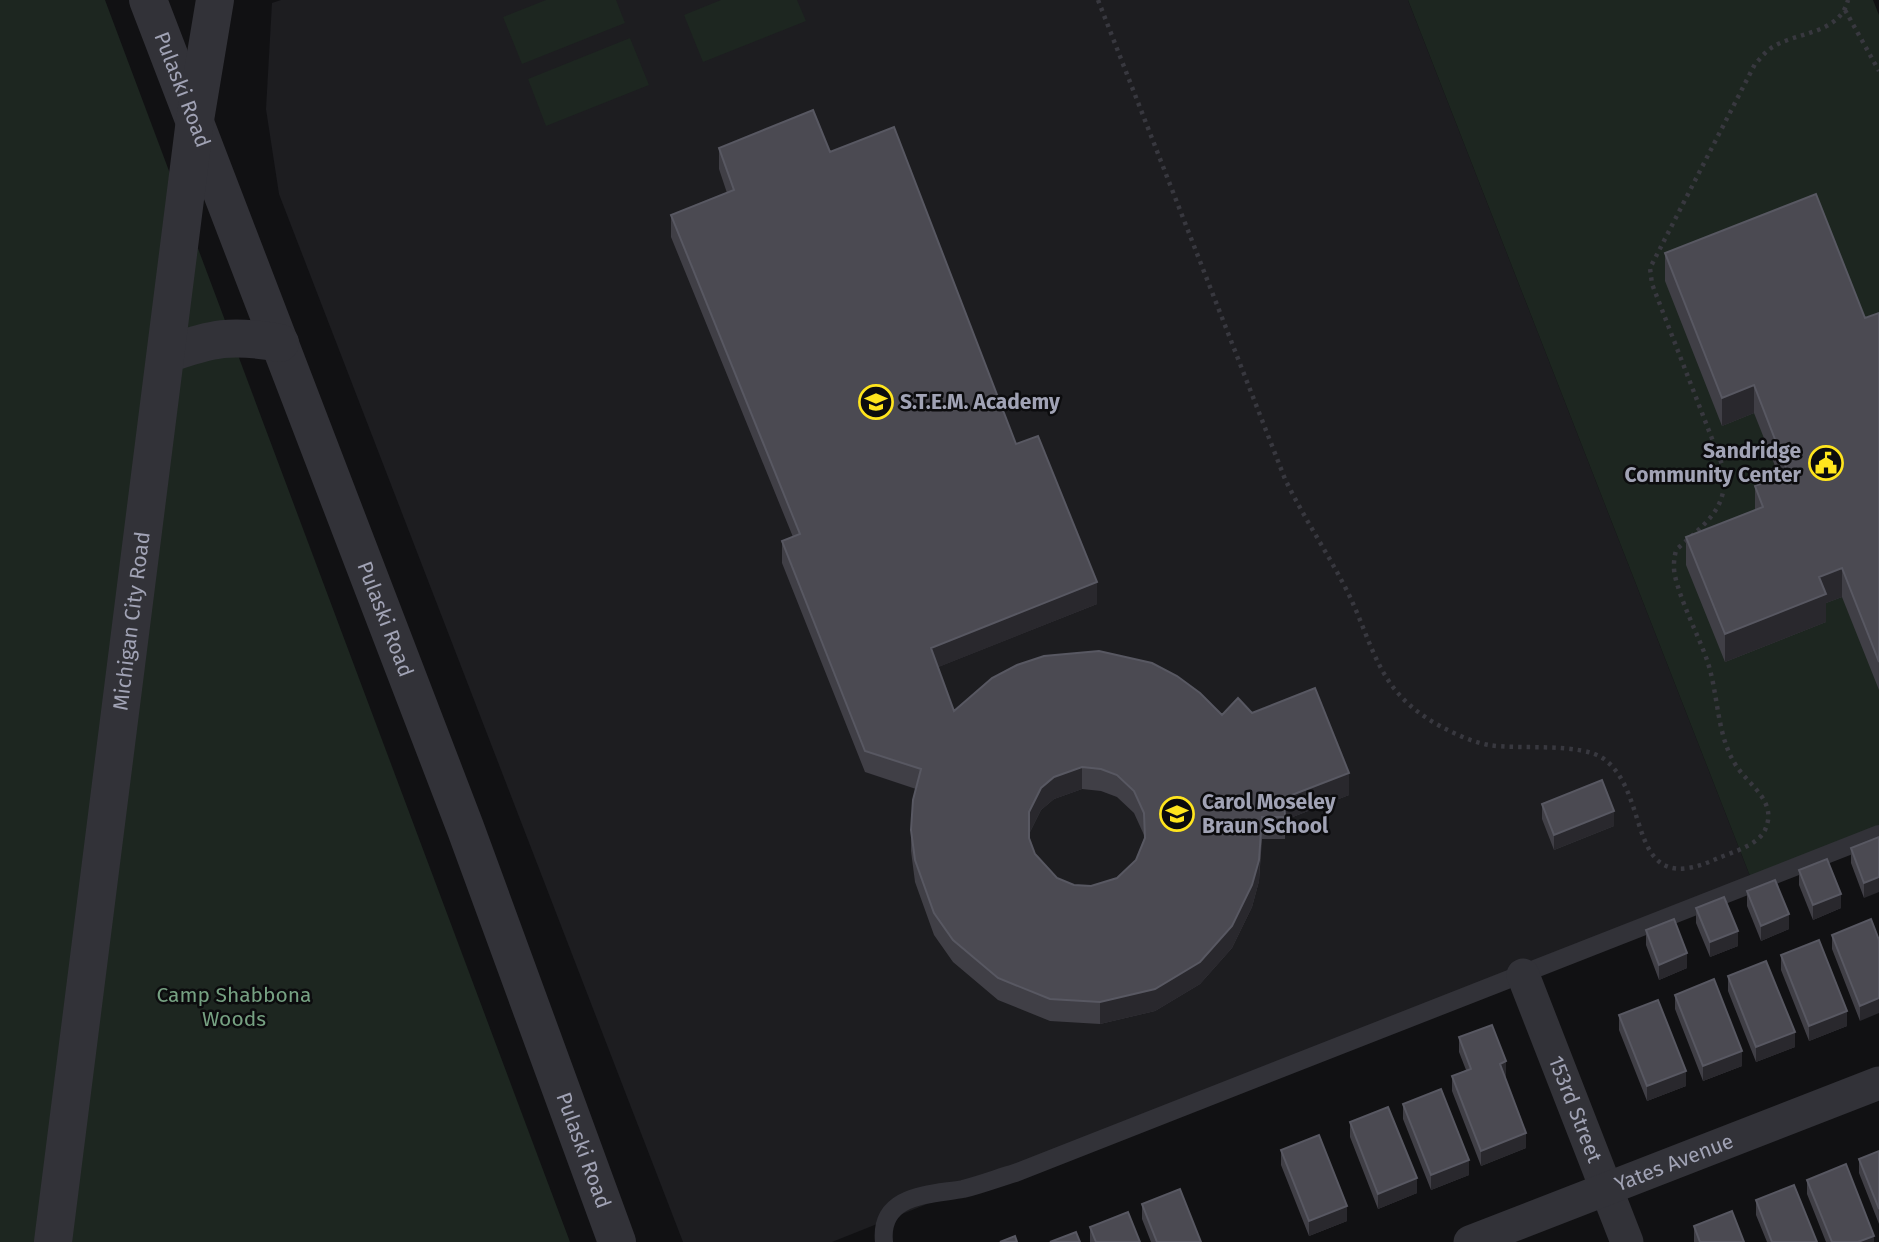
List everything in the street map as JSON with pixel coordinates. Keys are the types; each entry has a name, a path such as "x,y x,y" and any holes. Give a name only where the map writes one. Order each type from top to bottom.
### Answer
{"street":[{"name":"Pulaski Road","path":"148,0 460,814 617,1242"},
{"name":"Michigan City Road","path":"53,1242 195,120 215,0"},
{"path":"167,354 210,339 244,336 280,343"},
{"name":"153rd Street","path":"1523,975 1627,1242"},
{"name":"Yates Avenue","path":"1470,1242 1879,1083"}],"lane":[{"path":"884,1242 884,1222 892,1209 908,1198 964,1188 1015,1173 1879,834"}],"path":[{"path":"1098,0 1285,479 1304,519 1346,588 1387,682 1404,702 1453,733 1487,744 1587,751 1604,759 1629,797 1648,847 1659,864 1675,871 1699,867 1752,844 1764,832 1769,816 1764,801 1727,749 1708,663 1675,577 1676,550 1715,514 1726,484 1723,467 1652,284 1650,268 1755,64 1771,48 1827,26 1845,10 1848,0"},
{"path":"1845,10 1879,71"}],"shaded area":[{"path":"281,0 1408,0 1750,876 832,1242 683,1242 279,194 266,109 272,3"}],"green space":[{"name":"Camp Shabbona Woods","path":"0,0 105,0 570,1242 0,1242"},
{"path":"546,0 616,0 625,23 522,64 503,17"},
{"path":"721,0 797,0 806,21 703,62 684,15"},
{"path":"1408,0 1873,0 1879,15 1879,825 1750,876"},
{"path":"630,38 649,85 546,126 528,79"}],"building":[{"path":"813,110 830,152 894,127 1016,444 1038,436 1097,582 931,648 954,711 992,678 1017,665 1044,656 1099,651 1152,663 1177,676 1200,693 1222,715 1238,698 1252,713 1315,688 1349,773 1284,798 1285,817 1262,817 1259,860 1252,885 1232,926 1200,962 1155,989 1100,1002 1050,999 998,978 953,940 934,913 915,860 911,830 913,800 921,769 865,751 782,541 800,534 671,215 734,190 719,148","holes":["1082,767 1101,769 1117,775 1134,791 1144,813 1145,838 1136,860 1117,878 1091,886 1074,885 1057,878 1035,854 1029,838 1029,812 1041,788 1054,777"]},
{"name":"Sandridge Community Center","path":"1816,194 1865,318 1879,313 1879,662 1842,568 1819,577 1826,594 1725,634 1686,537 1763,507 1755,486 1788,473 1754,385 1722,398 1665,253"},
{"path":"1602,780 1614,811 1554,835 1542,804"},
{"path":"1879,837 1879,877 1864,883 1851,848"},
{"path":"1827,859 1841,894 1813,905 1799,870"},
{"path":"1775,880 1789,914 1761,926 1747,891"},
{"path":"1724,897 1738,931 1710,942 1696,908"},
{"path":"1674,919 1687,953 1659,965 1646,930"},
{"path":"1871,919 1879,940 1879,998 1860,1006 1832,935"},
{"path":"1819,940 1847,1011 1809,1026 1781,955"},
{"path":"1766,961 1795,1032 1756,1047 1728,976"},
{"path":"1714,979 1742,1051 1703,1066 1675,995"},
{"path":"1658,1000 1686,1071 1647,1086 1619,1015"},
{"path":"1492,1025 1506,1061 1500,1064 1526,1133 1481,1151 1452,1076 1471,1069 1459,1037"},
{"path":"1441,1089 1469,1160 1431,1175 1403,1104"},
{"path":"1388,1107 1417,1178 1378,1194 1350,1122"},
{"path":"1319,1135 1347,1206 1309,1221 1281,1150"},
{"path":"1879,1151 1879,1209 1859,1159"},
{"path":"1846,1164 1874,1236 1858,1242 1832,1242 1807,1180"},
{"path":"1794,1185 1817,1242 1772,1242 1756,1200"},
{"path":"1180,1189 1201,1242 1157,1242 1142,1204"},
{"path":"1732,1211 1744,1242 1700,1242 1694,1226"},
{"path":"1128,1212 1140,1242 1096,1242 1090,1227"},
{"path":"1076,1232 1080,1242 1050,1242"},
{"path":"1015,1236 1017,1242 1000,1242"}],"place":[{"name":"S.T.E.M. Academy","path":"876,402"},
{"name":"Sandridge Community Center","path":"1826,463"},
{"name":"Carol Moseley Braun School","path":"1177,814"}]}
